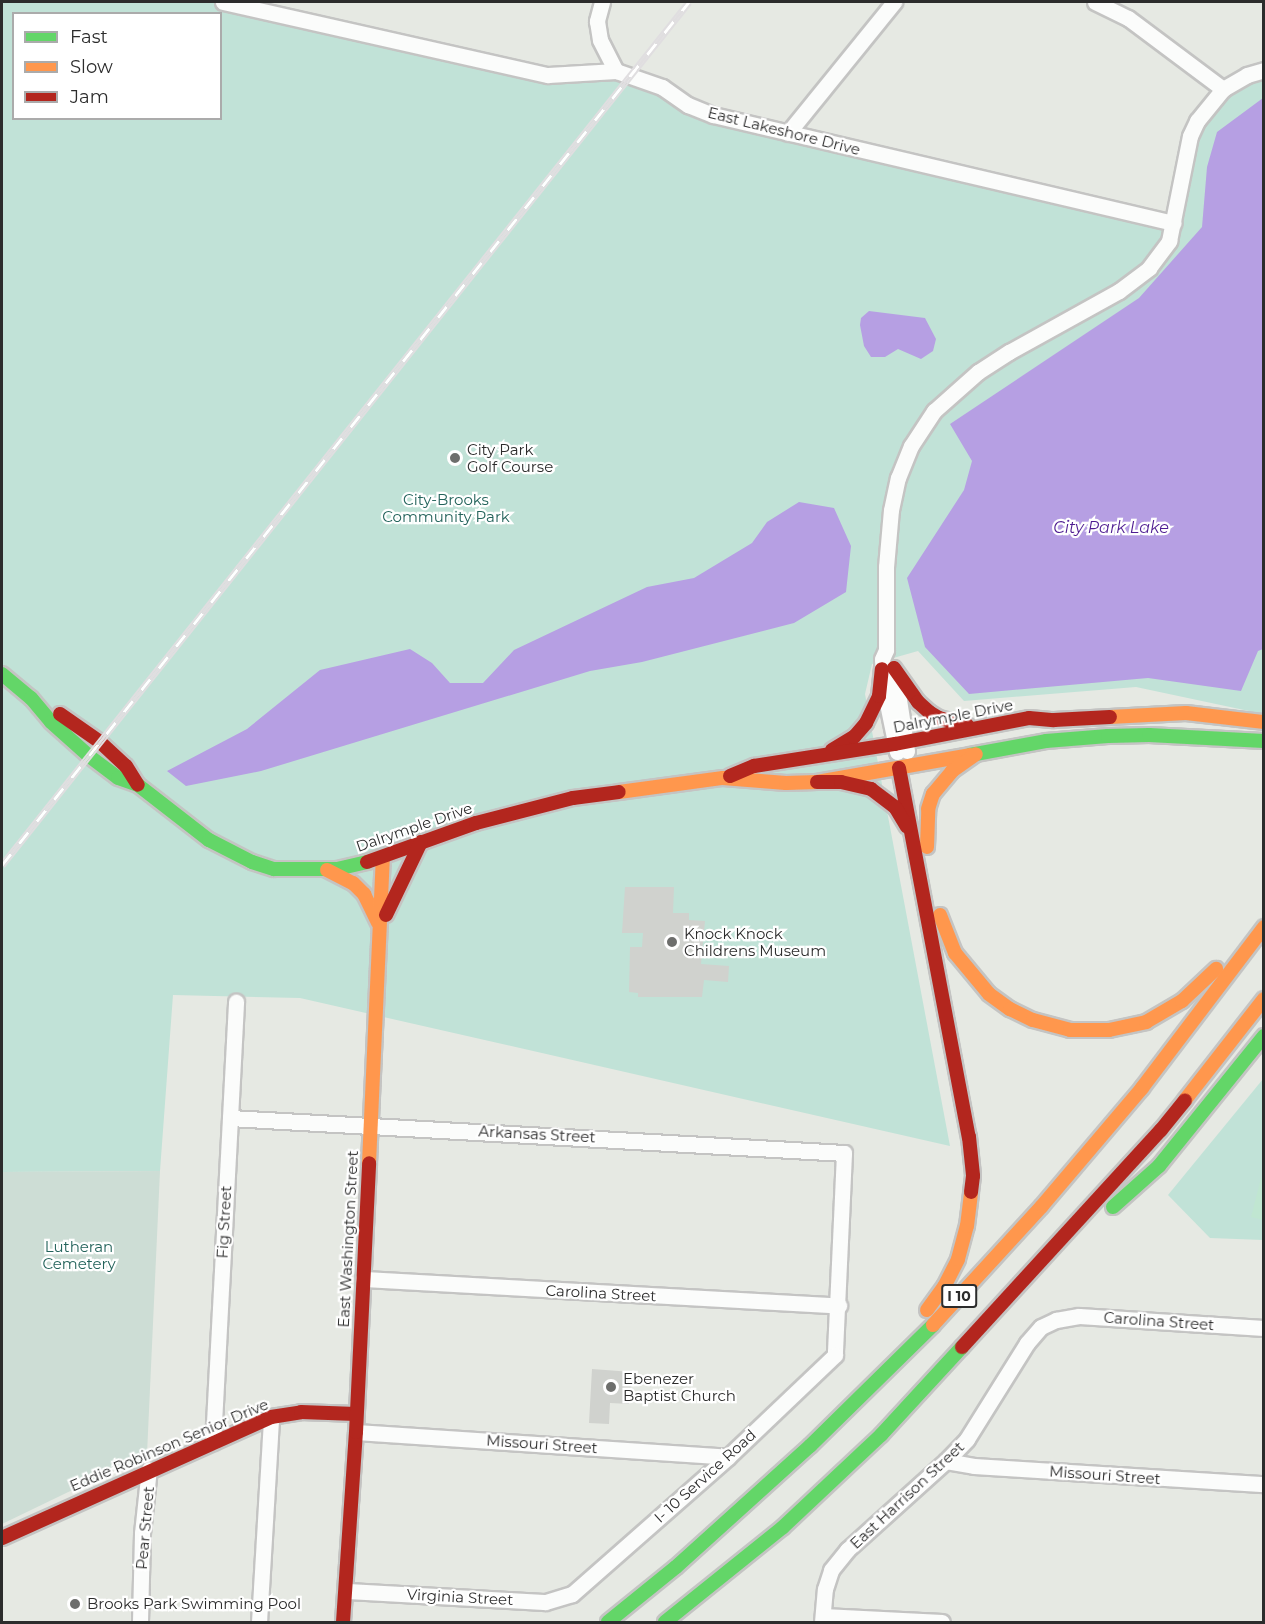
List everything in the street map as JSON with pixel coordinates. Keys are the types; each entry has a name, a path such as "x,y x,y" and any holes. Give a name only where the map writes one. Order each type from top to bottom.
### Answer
{"main road":[{"path":"819,757 845,744 866,723 879,696 888,669 929,712 939,718 978,727"},
{"name":"Dalrymple Drive","path":"2,674 31,698 51,722 118,778 138,785 209,840 230,853 274,869 327,870 383,858 421,842 527,808 573,798 723,778 786,783 817,782 902,755 978,727 1029,718 1054,720 1186,713 1263,722"},
{"path":"902,755 1032,732 1054,720"},
{"name":"Dalrymple Drive","path":"723,778 754,766 819,757 976,754 1046,741 1118,736 1171,736 1263,741"},
{"path":"927,847 928,809 933,794 952,771 976,754"},
{"path":"846,1412 944,1287 958,1259 970,1211 973,1176 969,1137 913,838 902,755"},
{"path":"902,755 927,847 941,918 963,964 989,994 1010,1009 1033,1020 1070,1030 1116,1029 1159,1016 1196,990 1263,916"},
{"path":"817,782 857,785 879,792 895,807 913,838"},
{"path":"380,930 396,891 421,842"},
{"name":"East Washington Street","path":"343,1623 356,1432 383,858"},
{"path":"327,870 353,883 364,894 380,930"},
{"name":"I 10","path":"608,1623 676,1567 846,1412 935,1323 1042,1206 1164,1061 1263,927"},
{"name":"I 10","path":"665,1623 783,1527 874,1442 1161,1130 1263,999"},
{"path":"1067,1233 1103,1216 1159,1166 1263,1036"},
{"name":"Eddie Robinson Senior Drive","path":"2,1538 149,1469 271,1417 301,1412 356,1414"}],"street":[{"name":"East Lakeshore Drive","path":"223,2 245,4 549,75 616,71 662,87 688,105 713,115 1174,224"},
{"path":"602,2 597,21 600,40 616,71"},
{"path":"788,133 894,2"},
{"path":"1095,2 1128,18 1222,88"},
{"path":"902,755 888,669 882,659 886,650 886,567 891,510 902,465 924,425 948,396 978,372 1017,347 1119,291 1138,278 1159,258 1169,241 1174,224 1190,136 1197,121 1222,88 1247,75 1263,70"},
{"name":"Fig Street","path":"213,1442 236,1002"},
{"name":"Arkansas Street","path":"230,1118 369,1124 844,1153 839,1306"},
{"name":"Carolina Street","path":"363,1279 839,1306"},
{"name":"I- 10 Service Road","path":"572,1594 728,1456 835,1355 839,1306"},
{"name":"Carolina Street","path":"1056,1320 1092,1316 1263,1328"},
{"name":"East Harrison Street","path":"822,1619 828,1576 835,1564 946,1461 986,1412 1033,1334 1056,1320"},
{"path":"259,1623 271,1417"},
{"name":"Missouri Street","path":"356,1432 728,1456"},
{"name":"Missouri Street","path":"946,1461 974,1466 1263,1484"},
{"name":"Pear Street","path":"140,1623 142,1533 149,1488 149,1469"},
{"name":"Virginia Street","path":"346,1591 545,1602 572,1594"},
{"path":"822,1619 942,1623"}],"green space":[{"name":"City-Brooks Community Park","path":"2,2 223,2 548,75 616,71 713,115 1174,223 1184,167 1207,105 1263,70 1263,714 1136,687 964,701 918,651 872,664 865,694 950,1146 300,998 173,995 160,1171 2,1172"},
{"path":"1263,1079 1263,1240 1210,1238 1168,1195"},
{"name":"Lutheran Cemetery","path":"160,1171 147,1454 2,1524 2,1172"},
{"path":"1261,1178 1263,1178 1263,1220 1251,1217"}],"water":[{"name":"City Park Lake","path":"1263,98 1263,649 1258,651 1241,691 1148,678 969,694 925,647 907,578 964,490 972,461 950,424 1139,298 1202,227 1207,167 1217,132"},
{"path":"869,311 925,318 936,339 933,351 921,359 898,349 885,357 871,357 864,346 860,325 861,318"},
{"path":"799,502 834,508 851,546 846,592 794,623 642,662 590,671 261,771 186,786 167,771 247,729 320,670 410,649 432,663 450,683 483,683 514,650 647,587 694,578 752,543 767,522"}],"building":[{"name":"Knock Knock Childrens Museum","path":"625,887 674,887 673,913 689,913 689,920 705,921 701,964 729,966 728,982 704,980 702,997 638,997 638,993 629,992 630,947 642,947 643,933 622,933"},
{"name":"Ebenezer Baptist Church","path":"592,1369 632,1372 629,1404 610,1403 609,1424 589,1423"}],"railway":[{"path":"2,865 689,2"}],"traffic: fast":[{"path":"2,674 31,698 51,722 89,756 118,778 138,785 209,840 252,862 274,869 337,869 367,862"},
{"path":"970,755 1046,741 1108,736 1149,735 1264,741"},
{"path":"1113,1207 1159,1166 1264,1036"},
{"path":"608,1622 676,1567 810,1446 933,1325"},
{"path":"665,1622 783,1527 881,1435 962,1347"}],"traffic: slow":[{"path":"1110,717 1186,713 1264,722"},
{"path":"927,847 928,809 933,794 952,771 976,754"},
{"path":"619,792 723,778 786,783 817,782 970,755"},
{"path":"369,1163 383,858"},
{"path":"327,870 353,883 364,894 378,923"},
{"path":"940,915 955,953 989,994 1010,1009 1033,1020 1070,1030 1109,1030 1146,1022 1182,1001 1216,969"},
{"path":"933,1325 1042,1206 1142,1088 1264,927"},
{"path":"1185,1100 1264,999"},
{"path":"927,1310 944,1287 958,1259 967,1226 971,1192"}],"traffic: jam":[{"path":"894,668 918,702 929,712 939,718 967,725"},
{"path":"832,750 854,737 866,723 879,696 882,669"},
{"path":"60,714 100,742 126,766 138,785"},
{"path":"730,776 754,766 895,744 1029,718 1054,720 1110,717"},
{"path":"899,768 969,1137 973,1176 971,1192"},
{"path":"817,782 841,782 871,789 895,807 907,827"},
{"path":"367,862 476,823 573,798 619,792"},
{"path":"386,915 421,842"},
{"path":"962,1347 1161,1130 1185,1100"},
{"path":"343,1622 356,1432 369,1163"},
{"path":"2,1538 271,1417 301,1412 356,1414"}],"place":[{"name":"City Park Golf Course","path":"455,458"},
{"name":"Knock Knock Childrens Museum","path":"672,942"},
{"name":"Ebenezer Baptist Church","path":"611,1387"},
{"name":"Brooks Park Swimming Pool","path":"75,1604"}]}
